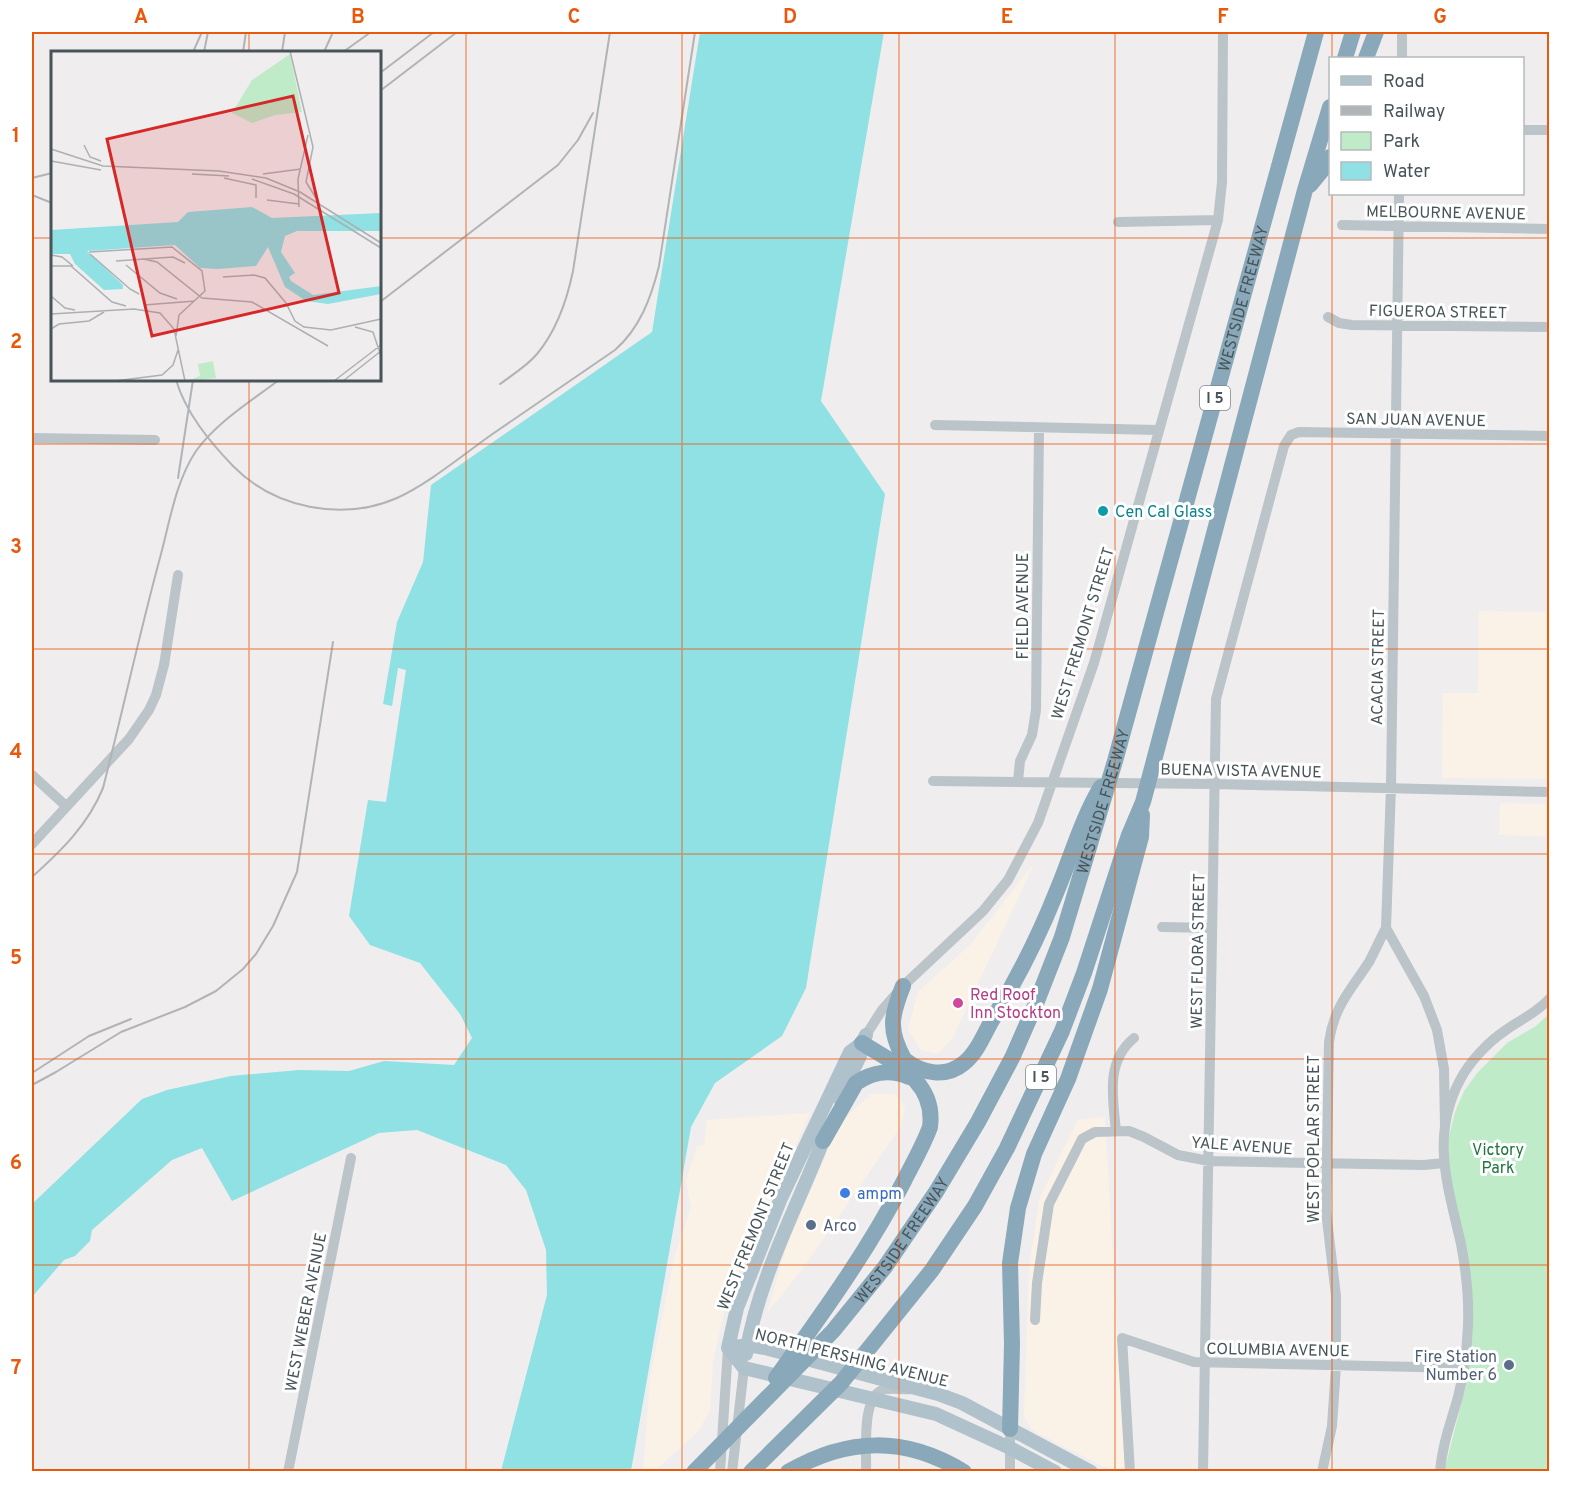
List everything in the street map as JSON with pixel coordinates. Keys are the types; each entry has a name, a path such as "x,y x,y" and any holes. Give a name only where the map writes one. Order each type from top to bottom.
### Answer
{"highway":[{"name":"WESTSIDE FREEWAY","path":"694,1472 850,1312 885,1267 936,1192 978,1122 1013,1056 1037,1002 1062,937 1097,803 1114,763 1315,33"},
{"path":"1345,57 1353,34"},
{"path":"1366,57 1376,34"},
{"name":"WESTSIDE FREEWAY","path":"752,1472 841,1383 932,1270 975,1206 1008,1148 1062,1031 1084,973 1129,835 1143,802 1305,190 1329,110"},
{"path":"1305,190 1329,160"},
{"path":"1010,1429 1012,1344 1010,1263 1018,1208 1034,1154 1068,1079 1100,989 1141,837 1143,802"},
{"path":"864,1039 927,1072 939,1073 959,1066 972,1055 1037,938 1097,803"},
{"path":"903,986 893,1010 892,1028 896,1044 904,1059"},
{"path":"748,1417 832,1299 892,1204 930,1127 930,1110 918,1082 864,1039"},
{"path":"823,1141 856,1083 865,1077 882,1072 894,1072 918,1082"},
{"path":"788,1472 809,1460 845,1448 874,1444 925,1452 964,1472"}],"main road":[{"name":"WEST FREMONT STREET","path":"744,1368 753,1322 784,1230 841,1095 860,1056 864,1039"},
{"name":"WEST FREMONT STREET","path":"728,1347 737,1308 781,1198 850,1052 864,1039"},
{"path":"803,1152 809,1174"},
{"name":"NORTH PERSHING AVENUE","path":"728,1347 748,1345 920,1388 962,1403 1091,1472"},
{"name":"NORTH PERSHING AVENUE","path":"728,1347 744,1368 936,1414 1052,1470"},
{"path":"1026,1472 1040,1467 1052,1470"}],"street":[{"name":"WEST FREMONT STREET","path":"864,1039 882,1010 903,986 983,911 1008,880 1038,823 1094,663 1218,220 1222,183 1223,32"},
{"path":"1402,32 1402,57"},
{"path":"1524,130 1550,130"},
{"name":"ACACIA STREET","path":"1386,928 1391,787 1399,195"},
{"path":"1118,222 1218,220"},
{"name":"MELBOURNE AVENUE","path":"1342,225 1550,229"},
{"name":"FIGUEROA STREET","path":"1328,317 1339,323 1352,325 1550,327"},
{"path":"935,425 1158,430"},
{"name":"FIELD AVENUE","path":"1018,781 1020,761 1032,735 1036,710 1039,428"},
{"name":"SAN JUAN AVENUE","path":"1286,441 1291,435 1299,432 1550,436"},
{"path":"32,438 155,440"},
{"name":"WEST FLORA STREET","path":"1203,1472 1216,699 1286,441"},
{"path":"32,844 141,724 156,695 164,665 178,575"},
{"path":"32,775 66,806"},
{"name":"BUENA VISTA AVENUE","path":"933,781 1391,787 1550,792"},
{"path":"1162,927 1212,928"},
{"path":"1386,928 1424,996 1437,1029 1444,1069 1446,1185 1466,1271 1469,1312 1464,1368 1442,1453 1440,1472"},
{"name":"WEST POPLAR STREET","path":"1322,1472 1332,1426 1336,1365 1336,1296 1326,1211 1329,1042 1338,1007 1368,962 1386,928"},
{"path":"1444,1128 1461,1079 1475,1059 1493,1040 1541,1008 1550,998"},
{"path":"1035,1320 1036,1283 1052,1196 1082,1139 1095,1132 1116,1131 1112,1075 1122,1052 1134,1038"},
{"name":"YALE AVENUE","path":"1116,1131 1129,1131 1178,1155 1209,1161 1424,1166 1444,1163"},
{"name":"WEST WEBER AVENUE","path":"288,1472 351,1158"},
{"name":"COLUMBIA AVENUE","path":"1130,1472 1122,1338 1194,1362 1464,1368"},
{"name":"WEST FREMONT STREET","path":"720,1472 728,1347"},
{"name":"WEST FREMONT STREET","path":"732,1472 744,1368"},
{"path":"867,1472 867,1415 873,1399 882,1390 920,1388"},
{"path":"1010,1429 1010,1472"}],"shaded area":[{"path":"1479,611 1549,612 1549,779 1442,778 1443,693 1478,693"},
{"path":"1500,803 1548,804 1549,836 1499,835"},
{"path":"1035,862 952,1039 938,1054 921,1050 908,1030 918,992 970,945"},
{"path":"871,1094 894,1094 905,1107 901,1126 803,1268 767,1313 788,1241 840,1123"},
{"path":"810,1113 727,1298 713,1361 710,1411 697,1433 654,1471 643,1471 650,1378 675,1255 691,1207 686,1182 697,1146 704,1145 707,1120"},
{"path":"1105,1117 1125,1471 1112,1471 1032,1430 1024,1416 1029,1267 1040,1197 1078,1120"}],"green space":[{"name":"Victory Park","path":"1549,1014 1549,1471 1444,1472 1467,1381 1472,1325 1449,1198 1448,1140 1455,1112 1464,1091 1478,1072 1507,1043 1536,1026"}],"water":[{"path":"700,32 884,32 821,401 885,494 806,988 782,1036 715,1083 691,1127 631,1471 501,1471 547,1295 546,1250 526,1190 506,1165 417,1130 379,1133 232,1201 202,1148 172,1160 92,1230 90,1241 75,1256 64,1260 32,1297 32,1204 142,1099 167,1090 231,1076 299,1070 349,1071 384,1061 454,1065 472,1038 460,1014 420,963 370,945 349,916 368,800 386,802 406,670 398,668 392,706 383,704 397,622 423,562 431,485 652,332"}],"railway":[{"path":"193,51 202,32"},
{"path":"204,51 208,32"},
{"path":"243,51 246,32"},
{"path":"282,51 285,32"},
{"path":"324,51 333,32"},
{"path":"344,51 371,32"},
{"path":"381,72 434,32"},
{"path":"381,90 457,32"},
{"path":"500,384 529,362 544,345 556,325 568,293 610,32"},
{"path":"176,381 192,415 207,437 233,466 268,492 288,501 310,507 354,509 397,498 433,477 615,350 638,322 648,301 659,266 695,32"},
{"path":"381,301 558,165 578,140 593,113"},
{"path":"32,178 51,173"},
{"path":"32,195 51,203"},
{"path":"178,478 193,381"},
{"path":"32,877 82,826 103,788 171,514 183,475 204,440 235,412 278,381"},
{"path":"32,1085 121,1032 185,1007 216,991 243,969 256,954 273,926 297,872 333,642"},
{"path":"32,1073 89,1036 131,1019"}],"place":[{"name":"Cen Cal Glass","path":"1103,511"},
{"name":"Red Roof Inn Stockton","path":"958,1003"},
{"name":"ampm","path":"845,1193"},
{"name":"Arco","path":"811,1225"},
{"name":"Fire Station Number 6","path":"1509,1365"}]}
